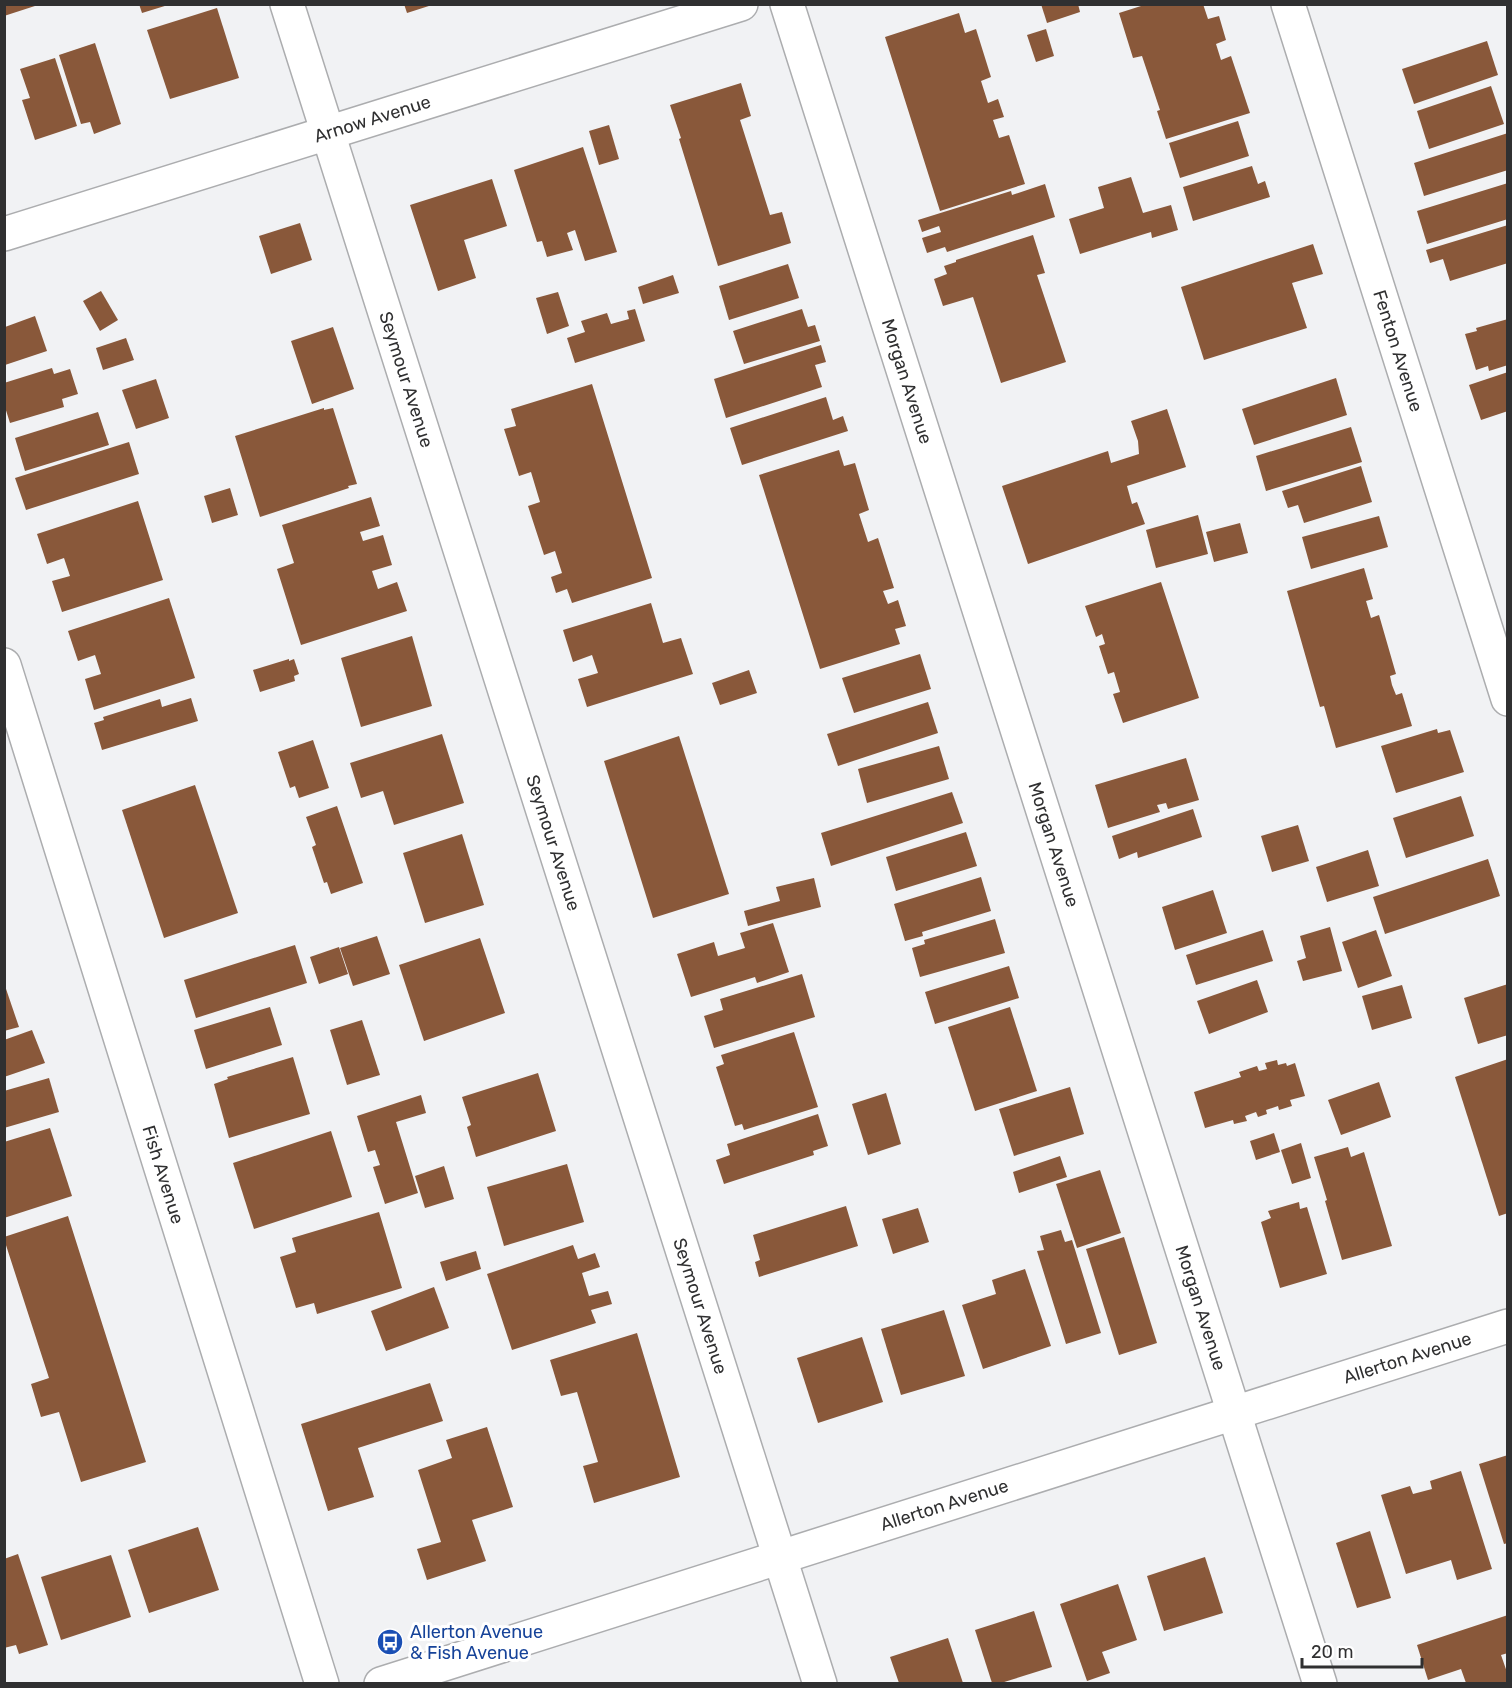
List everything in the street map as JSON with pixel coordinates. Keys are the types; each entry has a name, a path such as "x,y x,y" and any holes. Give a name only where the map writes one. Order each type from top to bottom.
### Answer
{"street":[{"name":"Seymour Avenue","path":"287,4 820,1683"},
{"name":"Arnow Avenue","path":"4,234 741,4"},
{"name":"Morgan Avenue","path":"787,4 1320,1683"},
{"name":"Fenton Avenue","path":"1288,4 1508,699"},
{"name":"Fish Avenue","path":"4,665 322,1683"},
{"name":"Allerton Avenue","path":"381,1683 1508,1326"}],"building":[{"path":"4,4 38,4 38,5 4,16"},
{"path":"139,4 168,4 168,5 142,13"},
{"path":"404,4 432,4 432,5 407,13"},
{"path":"1041,4 1078,4 1080,12 1047,23"},
{"path":"1141,4 1203,4 1208,19 1219,16 1226,40 1216,44 1221,60 1231,56 1250,113 1166,139 1157,111 1160,110 1142,56 1133,58 1119,13 1141,6"},
{"path":"217,8 239,78 170,99 147,30"},
{"path":"959,13 965,33 976,29 991,77 981,81 988,103 998,99 1004,117 993,120 999,138 1009,135 1025,184 940,211 885,37"},
{"path":"1046,29 1054,56 1036,62 1027,35"},
{"path":"1487,41 1498,75 1414,104 1402,69"},
{"path":"95,43 121,124 94,134 90,122 81,124 59,55"},
{"path":"55,58 77,126 35,140 22,100 30,98 20,69"},
{"path":"741,83 751,116 740,120 770,215 782,212 791,243 718,266 670,105"},
{"path":"1491,86 1504,124 1429,149 1417,111"},
{"path":"1238,121 1249,156 1180,178 1169,143"},
{"path":"609,125 619,159 599,165 589,131"},
{"path":"1508,133 1508,155 1506,156 1508,170 1424,196 1414,163"},
{"path":"583,147 617,252 585,261 575,230 567,233 573,250 547,257 542,241 537,242 514,170"},
{"path":"1252,166 1258,184 1265,181 1270,197 1193,221 1183,187"},
{"path":"1131,177 1143,213 1171,205 1178,230 1152,238 1151,232 1080,254 1069,219 1104,208 1098,187"},
{"path":"492,179 507,226 464,240 476,278 438,291 410,205"},
{"path":"1508,183 1508,219 1427,244 1417,211"},
{"path":"1045,184 1055,217 947,252 945,247 927,253 922,238 941,232 939,226 922,232 918,220 1011,191 1012,195"},
{"path":"300,223 312,260 271,274 259,236"},
{"path":"1508,225 1508,263 1450,281 1443,259 1430,263 1426,250"},
{"path":"1033,235 1045,273 1037,275 1066,362 1001,383 973,297 943,306 934,279 947,274 944,266 956,260"},
{"path":"1313,244 1323,274 1292,283 1307,328 1204,360 1181,287"},
{"path":"788,264 799,298 729,320 719,286"},
{"path":"673,275 679,293 643,304 638,287"},
{"path":"101,291 118,320 100,331 83,301"},
{"path":"558,292 569,326 547,334 536,298"},
{"path":"635,309 645,341 575,363 567,338 585,332 581,321 607,313 611,324 629,319 627,311"},
{"path":"802,309 808,327 815,325 820,341 744,364 733,331"},
{"path":"35,316 47,351 5,365 5,327"},
{"path":"1508,319 1508,365 1489,371 1488,366 1476,370 1465,334 1477,331 1476,328"},
{"path":"333,327 354,389 312,404 291,341"},
{"path":"126,338 134,360 103,370 96,348"},
{"path":"821,345 826,362 815,365 822,387 726,418 714,379"},
{"path":"52,368 54,374 70,369 78,394 62,399 64,407 10,423 4,404 4,383"},
{"path":"1508,372 1508,411 1481,420 1469,385"},
{"path":"1336,378 1347,415 1254,445 1242,409"},
{"path":"156,379 169,418 136,429 122,390"},
{"path":"592,384 652,578 572,603 567,589 556,593 551,577 562,573 555,551 544,555 528,506 540,502 531,472 519,476 504,429 516,426 511,409"},
{"path":"826,397 833,420 843,416 848,431 742,465 730,428"},
{"path":"324,408 324,410 333,408 357,484 260,517 235,436"},
{"path":"1167,409 1186,467 1127,486 1132,504 1137,502 1145,524 1028,564 1002,486 1108,451 1111,463 1139,454 1138,441 1131,421"},
{"path":"98,412 109,445 25,471 15,438"},
{"path":"1351,427 1362,462 1266,491 1256,456"},
{"path":"129,442 139,474 26,510 15,478"},
{"path":"839,450 844,466 855,463 869,510 859,514 868,542 878,538 894,588 883,591 888,604 898,600 906,626 895,629 900,644 820,669 759,475"},
{"path":"1361,466 1372,502 1304,523 1298,505 1288,508 1282,491"},
{"path":"230,488 238,515 212,523 204,496"},
{"path":"371,497 380,526 360,532 363,541 383,535 392,565 372,571 378,589 397,582 407,611 301,645 277,569 294,563 282,525"},
{"path":"138,501 163,580 62,612 52,581 70,576 64,558 47,564 37,534"},
{"path":"1198,515 1208,554 1156,568 1146,530"},
{"path":"1379,516 1388,547 1311,569 1302,537"},
{"path":"1240,523 1248,553 1214,562 1206,532"},
{"path":"1364,568 1373,599 1366,601 1371,618 1379,615 1396,674 1390,676 1392,685 1396,695 1402,693 1412,726 1336,748 1324,706 1320,707 1287,591"},
{"path":"1161,582 1199,698 1123,723 1113,694 1120,692 1114,672 1108,674 1099,646 1105,644 1102,634 1096,637 1085,606"},
{"path":"169,598 195,678 94,710 85,679 101,674 95,655 78,661 68,631"},
{"path":"651,603 663,643 681,638 693,674 587,707 578,679 598,673 592,655 573,662 563,630"},
{"path":"412,636 432,706 361,727 341,658"},
{"path":"920,654 931,689 854,713 842,678"},
{"path":"289,659 289,661 294,659 299,674 294,676 295,681 260,692 253,670"},
{"path":"749,670 757,693 720,705 712,683"},
{"path":"191,698 198,721 102,750 94,723 104,720 103,717 160,699 162,707"},
{"path":"928,702 938,733 838,766 827,734"},
{"path":"1437,729 1438,733 1450,730 1464,772 1396,793 1381,746"},
{"path":"442,734 464,803 394,825 383,791 361,798 350,763"},
{"path":"679,736 729,894 653,918 604,761"},
{"path":"313,740 329,788 299,798 295,786 290,788 278,752"},
{"path":"939,746 949,779 867,803 858,769"},
{"path":"1186,758 1199,800 1168,809 1166,803 1157,805 1160,812 1108,828 1095,785"},
{"path":"195,785 238,913 164,938 122,810"},
{"path":"952,792 963,823 831,866 821,833"},
{"path":"1461,796 1474,836 1406,858 1393,818"},
{"path":"337,806 363,883 331,894 327,882 324,883 312,847 316,845 306,817"},
{"path":"1193,809 1202,837 1138,858 1137,852 1119,859 1112,836"},
{"path":"1298,825 1309,861 1272,872 1261,836"},
{"path":"966,832 977,866 896,891 886,857"},
{"path":"462,834 484,905 425,923 403,853"},
{"path":"1368,850 1379,886 1327,902 1316,867"},
{"path":"1488,859 1500,896 1385,934 1373,897"},
{"path":"981,877 991,911 922,932 923,936 905,941 894,904"},
{"path":"814,878 821,907 748,926 744,911 780,901 776,887"},
{"path":"1213,890 1227,933 1175,950 1162,907"},
{"path":"995,919 1005,953 920,977 912,948 925,944 924,940"},
{"path":"773,923 789,972 757,983 755,977 691,997 677,954 714,942 718,956 745,948 740,933"},
{"path":"1330,927 1342,971 1303,981 1297,961 1306,958 1300,936"},
{"path":"1263,930 1273,961 1196,985 1186,955"},
{"path":"1376,930 1392,976 1358,988 1342,942"},
{"path":"377,936 390,974 353,986 340,948"},
{"path":"480,938 505,1013 424,1041 399,965"},
{"path":"295,945 307,983 196,1018 184,980"},
{"path":"339,947 348,974 319,984 310,957"},
{"path":"1009,966 1019,998 935,1024 925,992"},
{"path":"802,974 815,1017 714,1048 704,1016 723,1010 720,999"},
{"path":"1257,980 1268,1012 1209,1034 1197,1001"},
{"path":"4,983 19,1027 4,1031"},
{"path":"1508,984 1508,1035 1478,1044 1464,998"},
{"path":"1402,985 1412,1018 1372,1030 1362,996"},
{"path":"270,1007 282,1045 206,1069 194,1030"},
{"path":"1010,1007 1037,1091 975,1111 948,1027"},
{"path":"362,1020 380,1075 347,1085 330,1030"},
{"path":"32,1030 45,1063 4,1077 4,1040"},
{"path":"794,1032 818,1107 744,1130 742,1124 735,1126 716,1067 724,1064 721,1055"},
{"path":"293,1057 310,1114 229,1138 214,1084 228,1079 227,1077"},
{"path":"1508,1059 1508,1213 1499,1216 1455,1077"},
{"path":"1277,1060 1278,1065 1286,1063 1287,1066 1295,1063 1305,1096 1290,1100 1292,1106 1279,1110 1278,1106 1266,1110 1267,1114 1258,1117 1256,1112 1245,1116 1247,1121 1234,1124 1233,1120 1205,1128 1194,1092 1241,1077 1239,1072 1257,1066 1259,1071 1267,1069 1265,1063"},
{"path":"538,1073 556,1131 476,1157 467,1127 471,1125 462,1097"},
{"path":"49,1078 59,1112 4,1128 4,1091"},
{"path":"1379,1082 1391,1117 1341,1135 1328,1100"},
{"path":"1070,1087 1084,1134 1014,1156 999,1109"},
{"path":"886,1093 901,1144 868,1155 852,1104"},
{"path":"421,1095 426,1113 396,1122 418,1193 385,1204 373,1167 380,1165 375,1150 368,1152 357,1116"},
{"path":"818,1114 828,1146 813,1151 814,1155 724,1184 716,1160 730,1155 727,1144"},
{"path":"50,1128 72,1196 4,1218 4,1142"},
{"path":"331,1131 352,1197 254,1229 233,1163"},
{"path":"1274,1133 1280,1152 1256,1160 1250,1141"},
{"path":"1301,1143 1311,1178 1292,1184 1281,1150"},
{"path":"1348,1147 1351,1157 1364,1152 1392,1246 1342,1260 1314,1157"},
{"path":"1060,1156 1067,1177 1019,1193 1013,1172"},
{"path":"567,1164 584,1222 504,1246 487,1187"},
{"path":"444,1166 454,1199 425,1208 415,1176"},
{"path":"1100,1170 1121,1233 1077,1248 1056,1184"},
{"path":"1299,1202 1300,1209 1307,1207 1327,1274 1280,1288 1261,1222 1271,1218 1268,1211"},
{"path":"846,1206 858,1246 759,1277 755,1262 760,1260 753,1235"},
{"path":"918,1208 929,1242 893,1254 882,1219"},
{"path":"379,1212 402,1288 317,1314 314,1303 296,1308 280,1257 296,1252 292,1238"},
{"path":"68,1216 146,1462 81,1482 59,1412 41,1417 31,1384 49,1378 4,1239 4,1237"},
{"path":"1061,1230 1065,1242 1072,1240 1101,1333 1066,1344 1037,1251 1044,1250 1040,1236"},
{"path":"1124,1237 1157,1343 1119,1355 1086,1249"},
{"path":"573,1245 578,1259 595,1253 600,1267 582,1273 589,1296 608,1291 612,1304 591,1310 596,1323 512,1350 487,1274"},
{"path":"476,1251 481,1269 446,1281 440,1262"},
{"path":"1025,1269 1051,1346 983,1369 962,1305 996,1294 992,1280"},
{"path":"434,1287 449,1328 386,1351 371,1311"},
{"path":"944,1310 965,1376 901,1395 881,1329"},
{"path":"637,1333 680,1477 594,1503 583,1466 598,1462 577,1392 561,1396 550,1360"},
{"path":"862,1337 883,1402 818,1423 797,1358"},
{"path":"430,1383 443,1421 358,1448 374,1497 328,1511 301,1424"},
{"path":"487,1427 513,1507 472,1520 486,1561 427,1580 417,1549 441,1542 418,1470 452,1458 446,1440"},
{"path":"1508,1455 1508,1543 1504,1544 1479,1464"},
{"path":"1461,1471 1492,1569 1457,1580 1451,1560 1406,1574 1381,1495 1410,1486 1413,1494 1432,1489 1430,1481"},
{"path":"198,1527 219,1590 149,1613 128,1550"},
{"path":"1370,1531 1391,1598 1357,1608 1336,1543"},
{"path":"18,1554 48,1645 19,1654 16,1645 4,1648 4,1559"},
{"path":"111,1555 131,1617 61,1640 41,1577"},
{"path":"1205,1557 1223,1613 1164,1631 1147,1576"},
{"path":"1118,1584 1137,1640 1102,1652 1110,1673 1087,1681 1060,1604"},
{"path":"1034,1611 1052,1667 1001,1683 992,1683 975,1630"},
{"path":"1508,1615 1508,1653 1501,1655 1508,1675 1508,1683 1466,1683 1461,1669 1428,1680 1417,1645"},
{"path":"948,1638 963,1683 899,1683 890,1657"}],"place":[{"name":"Allerton Avenue & Fish Avenue","path":"390,1642"}]}
